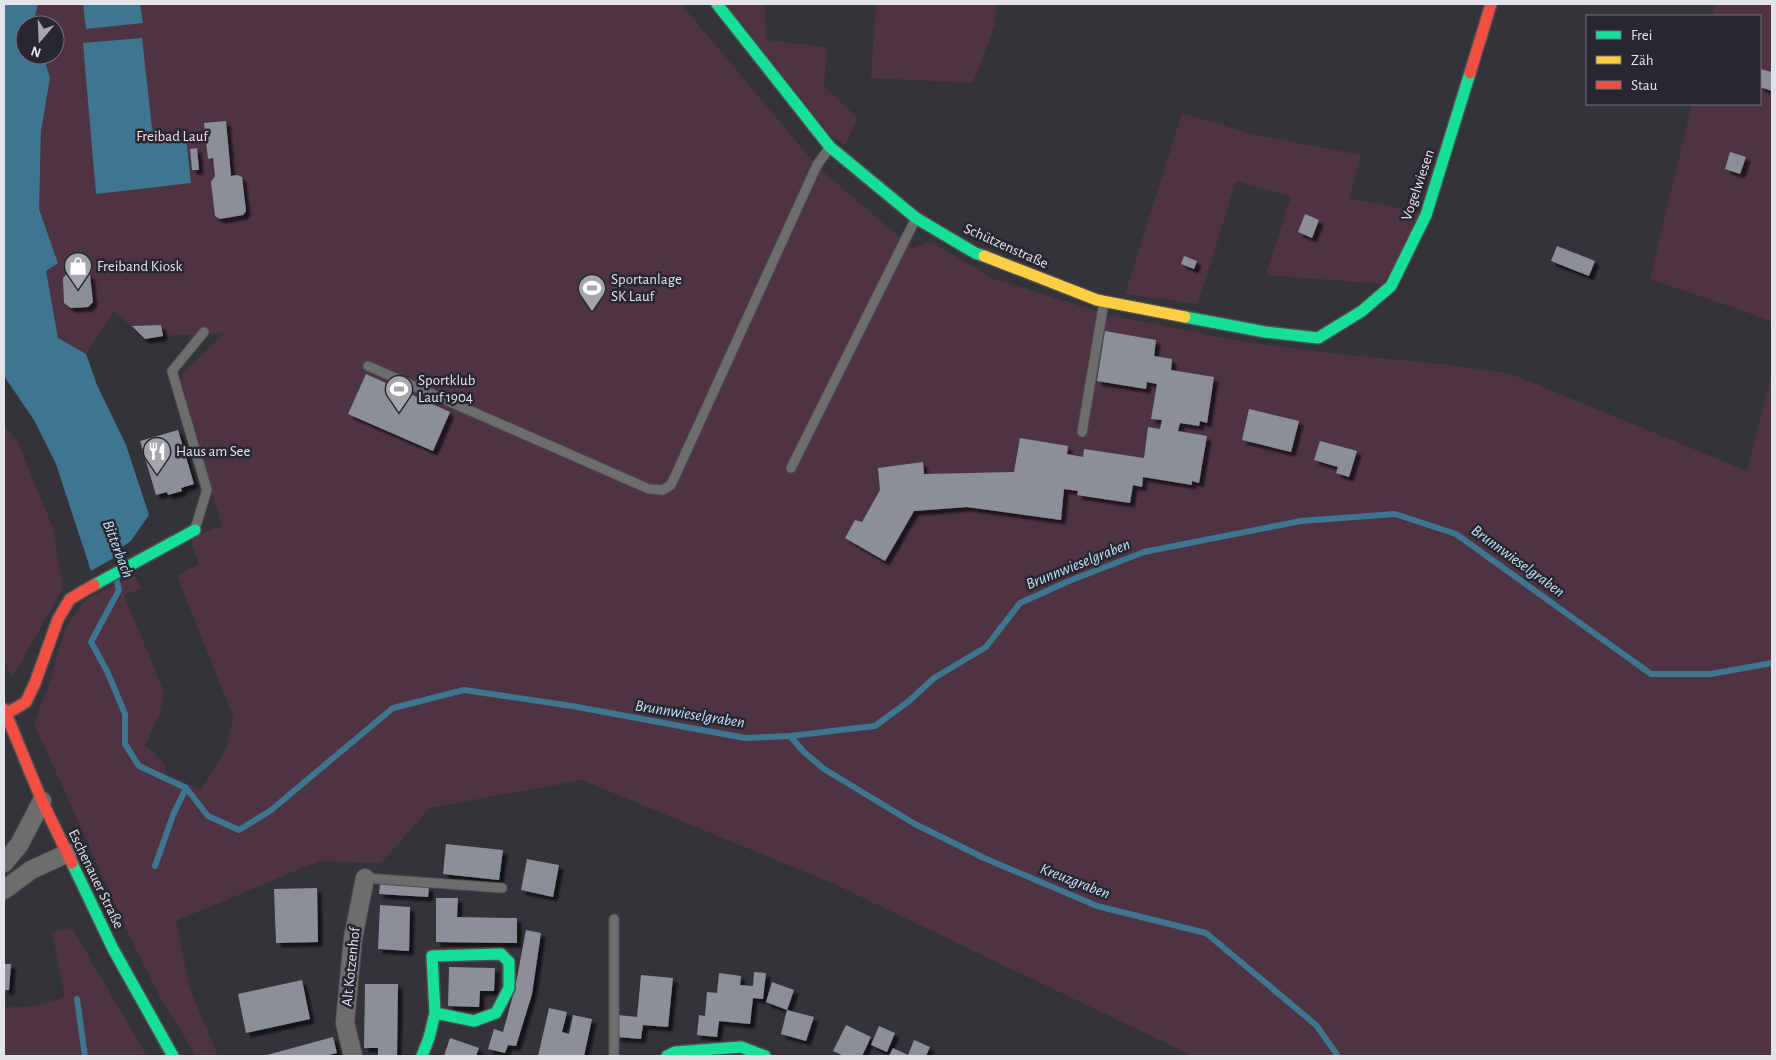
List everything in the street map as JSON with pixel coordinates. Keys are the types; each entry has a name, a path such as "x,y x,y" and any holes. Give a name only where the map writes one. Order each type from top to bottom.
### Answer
{"street":[{"name":"Schützenstraße","path":"716,4 830,147 916,218 976,253 1097,300 1265,332 1318,338"},
{"name":"Vogelwiesen","path":"1318,338 1362,311 1391,286 1426,216 1491,4"},
{"path":"5,712 26,702 35,683 58,619 70,599 195,530"},
{"name":"Eschenauer Straße","path":"5,712 42,801 123,970 173,1056"},
{"path":"4,862 19,845 42,801"},
{"path":"4,890 31,870 68,853"},
{"name":"Alt Kotzenhof","path":"354,1056 345,1023 353,938 365,878"},
{"path":"422,1056 435,1013 432,956 501,954 508,962 509,988 496,1013 474,1021 435,1013"},
{"path":"667,1056 675,1052 741,1047 765,1056"}],"lane":[{"path":"368,366 649,489 663,490 671,485 817,166 830,147"},
{"path":"792,468 916,218"},
{"path":"1082,432 1104,301"},
{"path":"195,530 207,490 172,371 204,332"},
{"path":"365,878 502,888"},
{"path":"614,919 614,1056"}],"green space":[{"name":"Freibad Lauf","path":"38,4 681,4 817,166 912,248 931,242 994,279 1113,316 1245,342 1338,354 1452,365 1511,374 1747,471 1772,373 1772,1056 1193,1056 832,883 582,780 430,808 381,863 319,861 176,921 189,986 218,1056 196,1056 160,997 129,935 34,723 49,685 65,629 86,599 135,575 141,589 124,595 164,692 161,711 145,746 156,754 165,766 165,773 201,790 227,747 233,716 177,576 199,564 190,538 222,526 183,387 182,374 224,333 163,336 145,339 114,311 86,354 58,338 46,271 58,263 39,209 41,131 50,78 46,65 65,65 65,15 35,15"},
{"path":"726,4 765,4 766,40 827,47 824,87 858,118 845,145 832,137"},
{"path":"876,4 996,4 995,24 973,83 871,78"},
{"path":"1714,4 1772,4 1772,321 1650,279 1692,105 1761,105 1761,15 1712,15"},
{"path":"1182,113 1255,135 1361,155 1349,198 1422,213 1383,284 1266,275 1291,196 1236,181 1198,304 1125,294"},
{"path":"4,426 17,440 53,528 63,588 12,678 4,659"},
{"path":"72,928 147,1056 4,1056 4,1007 35,1005 65,997 52,932"}],"water":[{"path":"4,4 38,4 35,15 15,15 15,65 46,65 50,78 41,131 39,209 58,263 46,271 58,338 86,354 97,385 126,445 149,515 130,542 119,549 117,556 91,571 56,464 34,420 4,376"},
{"path":"83,4 140,4 143,23 86,29"},
{"path":"142,38 152,129 167,136 186,136 191,183 96,194 83,43"}],"building":[{"path":"1761,69 1772,72 1772,91 1761,87"},
{"path":"226,121 231,176 237,175 242,177 246,211 243,215 220,219 215,216 211,182 215,176 213,158 208,159 204,123"},
{"path":"197,148 199,170 192,170 190,149"},
{"path":"1730,152 1746,157 1740,174 1725,169"},
{"path":"1305,214 1319,220 1312,238 1298,232"},
{"path":"1557,246 1595,261 1589,276 1551,261"},
{"path":"1184,256 1197,261 1194,269 1181,264"},
{"name":"Freiband Kiosk","path":"84,271 90,275 93,302 88,307 71,308 64,303 63,278 69,272"},
{"path":"161,325 163,336 145,339 132,326"},
{"path":"1105,331 1156,340 1154,356 1172,359 1171,370 1214,377 1207,423 1200,421 1199,426 1180,423 1178,431 1207,436 1199,483 1192,481 1192,485 1143,477 1142,487 1133,485 1130,503 1077,495 1078,491 1064,489 1061,520 967,507 914,511 885,561 845,538 855,520 862,522 880,490 878,468 923,462 924,474 1014,472 1020,438 1068,446 1067,454 1083,457 1084,449 1144,458 1148,427 1160,429 1162,420 1151,419 1157,384 1147,382 1146,389 1097,381"},
{"name":"Sportklub Lauf 1904","path":"366,374 450,412 433,451 348,414"},
{"path":"1249,409 1299,421 1291,452 1242,440"},
{"path":"178,430 194,484 181,488 182,491 168,495 167,492 156,495 140,441"},
{"path":"1320,441 1357,451 1349,477 1336,473 1338,467 1314,460"},
{"path":"446,844 503,850 499,880 443,874"},
{"path":"527,859 559,865 553,897 521,890"},
{"path":"380,884 429,887 428,897 379,894"},
{"path":"317,888 318,942 276,943 274,889"},
{"path":"436,898 458,898 457,917 517,918 517,943 436,942"},
{"path":"380,905 410,907 409,951 378,949"},
{"path":"526,930 541,933 532,994 516,1046 508,1045 505,1053 488,1049 494,1029 503,1032 515,988"},
{"path":"4,964 11,964 9,990 4,990"},
{"path":"449,967 495,968 494,991 480,991 479,1007 448,1006"},
{"path":"754,972 766,973 763,999 753,998 750,1024 719,1021 717,1037 697,1035 699,1015 705,1016 707,992 717,993 719,973 741,976 740,985 753,986"},
{"path":"641,975 673,978 668,1027 643,1025 641,1039 616,1037 618,1015 637,1017"},
{"path":"302,980 310,1019 246,1033 238,994"},
{"path":"772,982 794,990 787,1010 766,1002"},
{"path":"365,984 398,984 397,1056 378,1056 378,1048 364,1048"},
{"path":"549,1008 567,1012 562,1032 569,1034 573,1015 592,1019 584,1056 538,1056"},
{"path":"787,1010 814,1017 806,1041 781,1034"},
{"path":"846,1025 871,1037 862,1056 844,1056 833,1051"},
{"path":"879,1026 895,1033 887,1052 871,1045"},
{"path":"333,1037 337,1053 325,1056 263,1056"},
{"path":"450,1038 479,1048 476,1056 444,1056"},
{"path":"914,1040 930,1047 926,1056 889,1056 893,1048 908,1055"}],"waterway":[{"name":"Brunnwieselgraben","path":"186,788 208,816 239,830 270,811 393,708 464,690 572,706 745,738 790,736 875,726 909,701 934,678 986,647 1020,603 1069,581 1144,552 1301,521 1395,514 1456,534 1651,674 1711,674 1772,663"},
{"name":"Bitterbach","path":"116,578 119,590 91,642 107,671 125,714 125,744 139,766 186,788 173,815 155,866"},
{"name":"Kreuzgraben","path":"790,736 804,752 824,769 915,824 984,858 1097,906 1206,933 1316,1025 1338,1056"},
{"name":"Bitterbach","path":"77,999 85,1056"}],"traffic: fast":[{"path":"717,4 830,147 916,218 975,253 984,256"},
{"path":"1185,317 1265,332 1318,338 1362,311 1391,286 1426,215 1470,73"},
{"path":"94,585 195,530"},
{"path":"72,863 113,949 173,1056"},
{"path":"422,1056 435,1013 432,956 501,954 509,962 509,988 496,1013 474,1021 435,1013"},
{"path":"667,1056 675,1052 741,1047 765,1056"}],"traffic: slow":[{"path":"984,256 1097,300 1185,317"}],"traffic: jam":[{"path":"1470,73 1491,4"},
{"path":"6,714 26,702 35,683 58,619 70,599 94,585"},
{"path":"4,709 42,801 72,863"}],"place":[{"name":"Freiband Kiosk","path":"78,290"},
{"name":"Sportanlage SK Lauf","path":"592,312"},
{"name":"Sportklub Lauf 1904","path":"399,413"},
{"name":"Haus am See","path":"157,475"}]}
